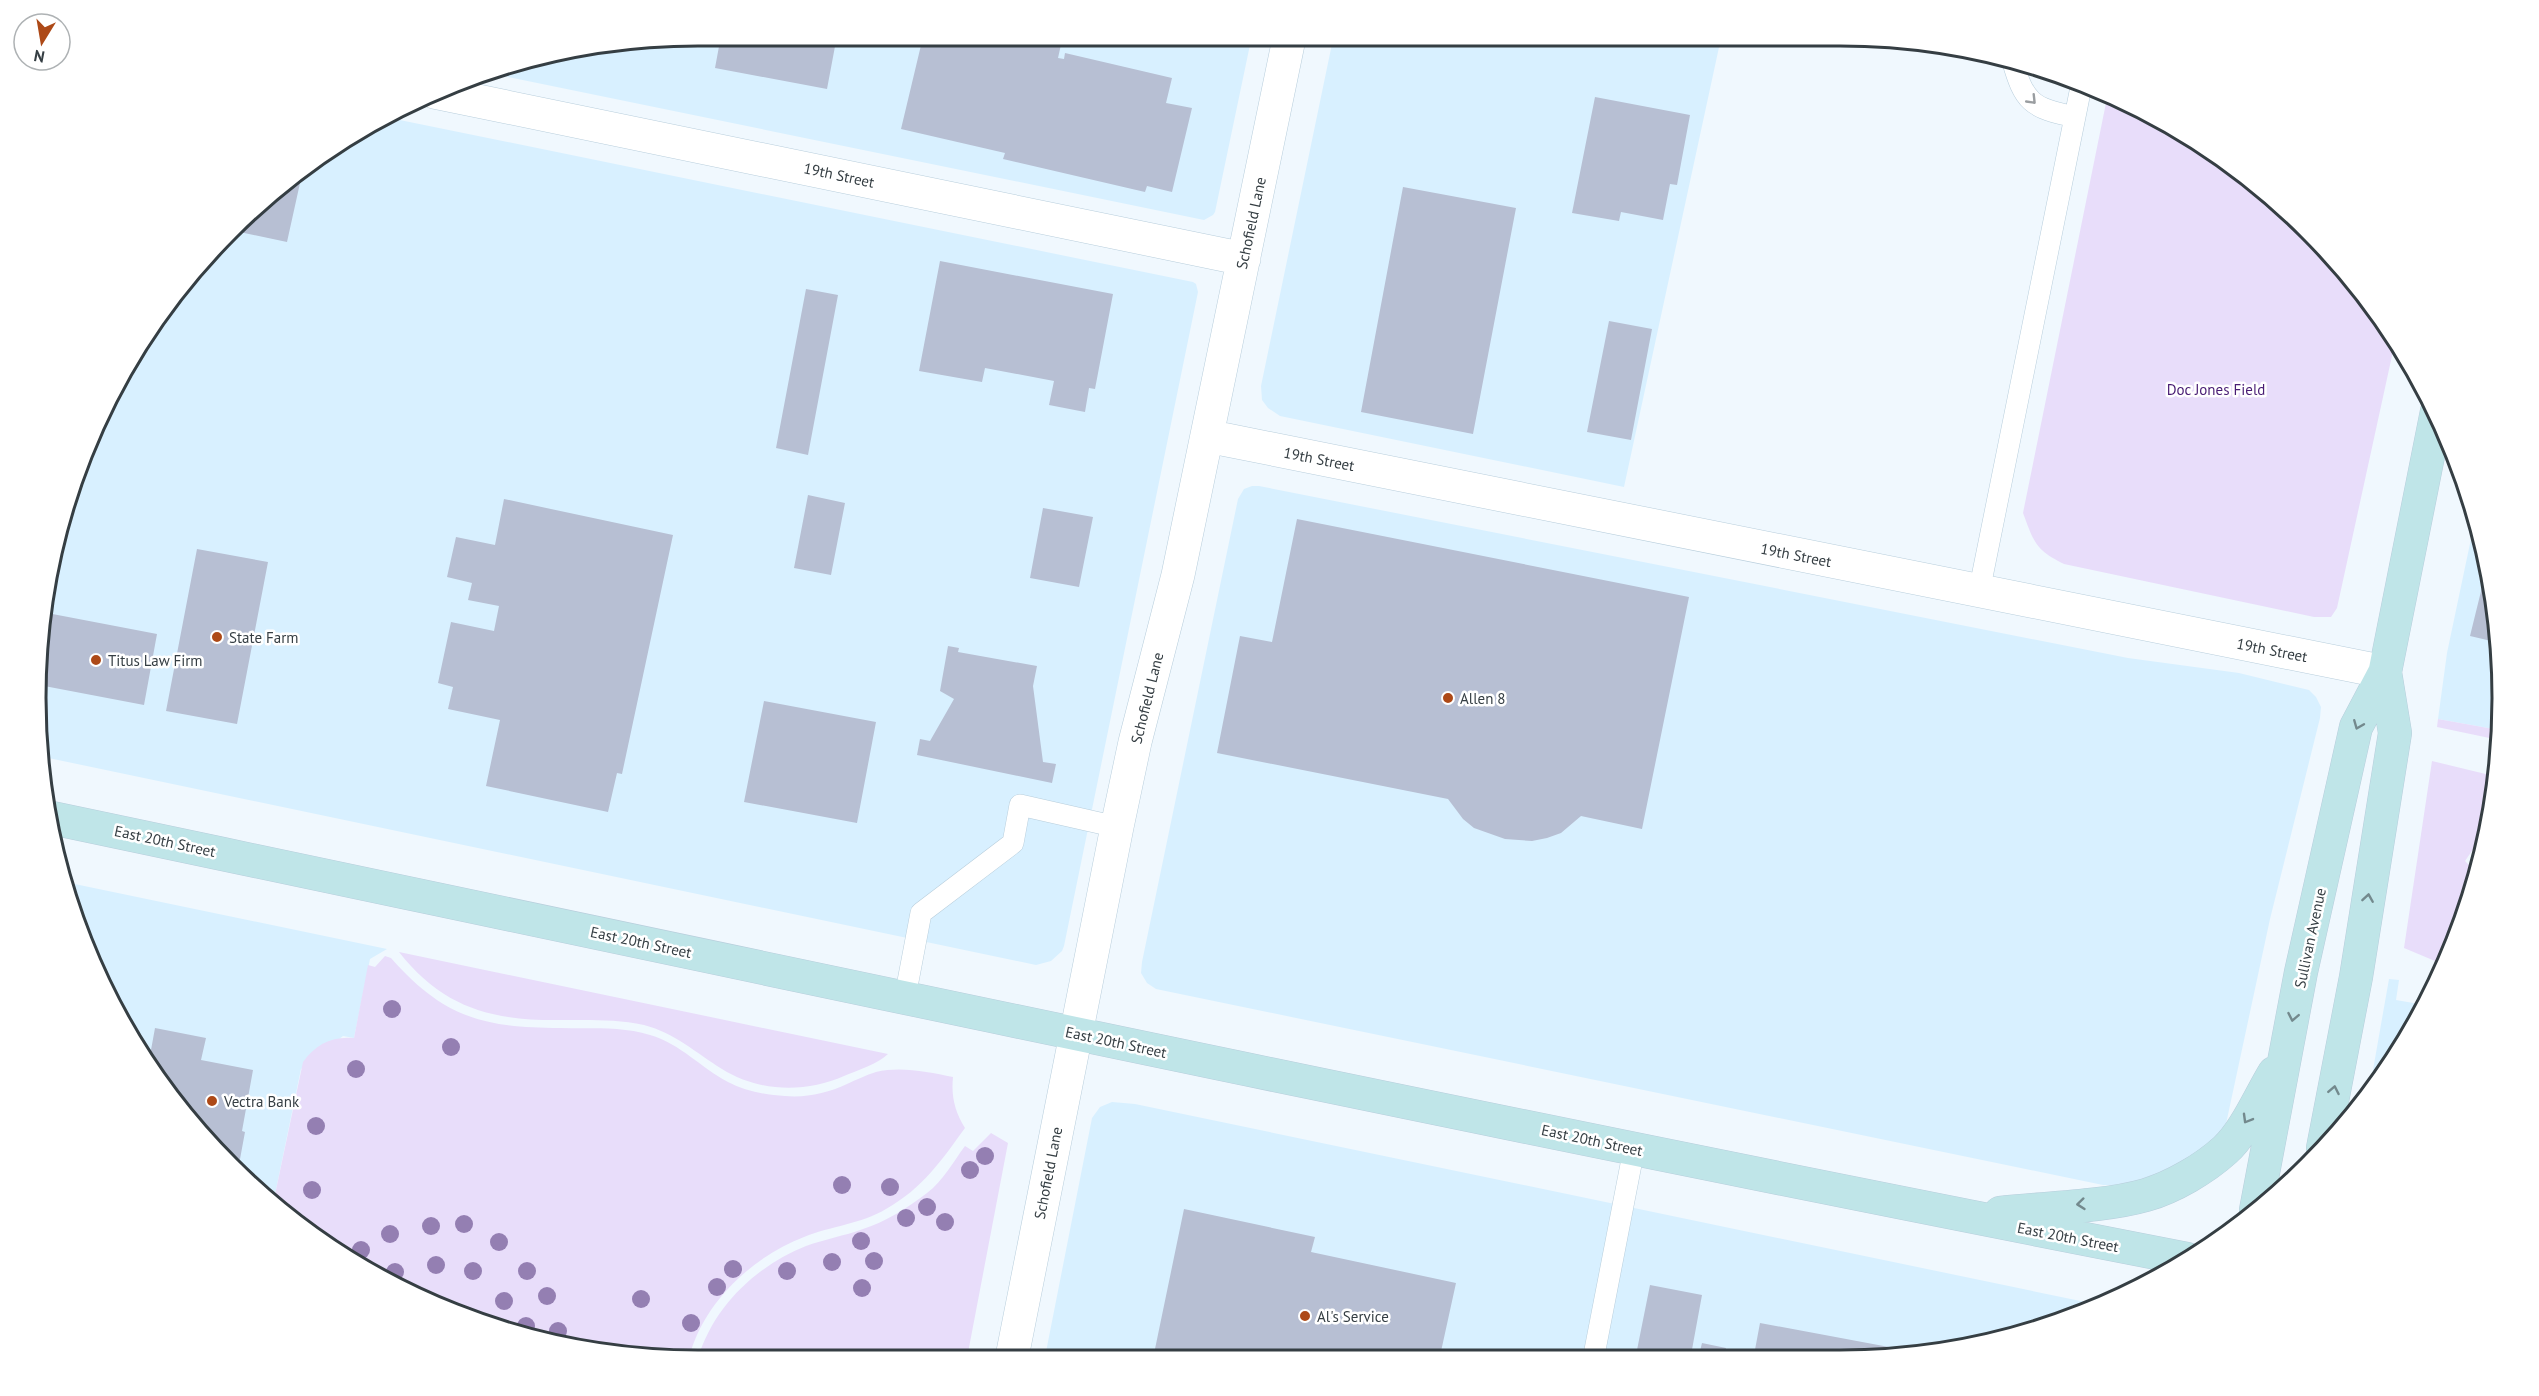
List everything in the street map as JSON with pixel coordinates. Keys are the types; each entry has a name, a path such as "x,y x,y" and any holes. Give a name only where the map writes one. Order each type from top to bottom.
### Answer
{"main road":[{"name":"Sullivan Avenue","path":"2258,1198 2301,972 2356,727 2385,672 2434,428"},
{"name":"Sullivan Avenue","path":"2326,1134 2355,977 2395,733 2385,672"},
{"name":"East 20th Street","path":"58,819 1634,1149 1966,1217 2175,1257"},
{"path":"1966,1217 2108,1201 2145,1195 2171,1185 2226,1150 2237,1136 2287,1051"}],"street":[{"name":"Schofield Lane","path":"1014,1349 1074,1033 1117,827 1178,575 1287,47"},
{"name":"19th Street","path":"451,95 1244,258"},
{"name":"19th Street","path":"1207,436 2385,672"}],"lane":[{"path":"2016,71 2029,100 2044,111 2075,117"},
{"path":"1979,592 2080,92"},
{"path":"905,997 921,913 1013,843 1020,805 1117,827"},
{"path":"1595,1349 1634,1149"}],"shaded area":[{"path":"1250,47 1215,212 1204,220 505,76 571,59 655,48"},
{"path":"1331,47 1719,47 1624,487 1280,416 1268,408 1262,400 1261,386"},
{"path":"399,120 1196,284 1198,292 1064,946 1051,961 1036,965 50,758 46,698 48,655 59,571 69,529 96,449 114,410 156,336 181,301 237,237 268,208 336,156"},
{"path":"1252,486 2128,658 2239,673 2309,690 2321,707 2320,718 2270,919 2226,1124 2221,1135 2170,1172 2125,1185 2103,1185 1156,989 1147,983 1141,973 1142,962 1238,499 1244,489"},
{"path":"2472,536 2487,613 2491,655 2491,729 2438,719 2447,653"},
{"path":"74,884 387,949 370,959 354,1038 343,1036 301,1069 275,1194 237,1159 208,1128 156,1060 114,986 96,947"},
{"path":"2389,979 2399,980 2396,1000 2416,1003 2372,1075"},
{"path":"1112,1102 1135,1104 2085,1302 2050,1315 1968,1337 1884,1348 1047,1349 1092,1118 1100,1107"}],"green space":[{"name":"Doc Jones Field","path":"2106,103 2167,134 2203,156 2271,208 2331,268 2358,301 2393,352 2337,608 2331,617 2314,617 2064,564 2041,549 2023,513"},
{"path":"2438,719 2491,729 2491,738 2437,727"},
{"path":"2432,761 2488,775 2475,847 2465,861 2470,867 2458,907 2436,961 2404,948"},
{"path":"399,952 888,1054 873,1064 829,1082 798,1087 766,1086 736,1077 675,1038 644,1025 613,1021 513,1018 471,1007 433,986"},
{"path":"385,956 391,958 410,978 447,1006 486,1021 533,1027 617,1029 650,1035 681,1050 728,1082 741,1088 770,1095 817,1094 885,1070 914,1070 953,1077 954,1104 965,1128 921,1183 899,1201 866,1218 804,1237 766,1257 748,1270 718,1301 706,1319 692,1349 613,1344 529,1327 449,1300 410,1282 336,1240 275,1194 303,1062 313,1050 325,1042 339,1038 354,1038 368,965 375,967"},
{"path":"991,1133 1008,1143 969,1349 701,1349 726,1305 739,1290 770,1265 806,1246 871,1226 905,1209 938,1183 965,1146 973,1151"}],"building":[{"path":"719,47 835,47 827,89 715,68"},
{"path":"921,47 1060,47 1058,58 1064,59 1065,53 1172,78 1166,103 1192,108 1172,192 1147,186 1145,192 1003,159 1005,153 901,129"},
{"path":"1595,97 1690,115 1677,185 1670,184 1663,220 1621,212 1619,221 1572,213"},
{"path":"300,182 287,242 242,232"},
{"path":"1403,187 1516,208 1473,434 1361,412"},
{"path":"940,261 1113,294 1095,389 1089,388 1085,412 1049,405 1054,381 985,368 982,382 919,371"},
{"path":"806,289 838,295 808,455 776,448"},
{"path":"1609,321 1652,329 1631,440 1587,432"},
{"path":"808,495 845,503 831,575 794,568"},
{"path":"504,499 673,535 622,774 617,773 608,812 486,786 500,720 448,709 453,687 438,683 451,622 494,631 499,606 468,600 472,583 447,577 456,537 495,545"},
{"path":"1043,508 1093,517 1079,587 1030,578"},
{"name":"Allen 8","path":"1297,519 1689,597 1642,829 1581,816 1561,833 1547,838 1532,841 1505,839 1474,828 1463,819 1448,799 1217,753 1240,636 1272,642"},
{"name":"State Farm","path":"197,549 268,562 237,724 166,711"},
{"path":"2482,586 2490,641 2470,636"},
{"name":"Titus Law Firm","path":"52,614 157,634 144,705 47,686"},
{"path":"948,646 959,648 958,652 1037,666 1033,686 1043,762 1056,764 1052,783 917,755 920,739 930,741 954,699 940,691"},
{"path":"764,701 876,722 857,823 744,802"},
{"name":"Vectra Bank","path":"155,1028 206,1038 201,1060 253,1070 242,1131 245,1132 240,1159 236,1158 208,1128 181,1095 151,1050"},
{"name":"Al's Service","path":"1184,1209 1315,1237 1311,1252 1456,1283 1442,1349 1155,1349"},
{"path":"1650,1285 1702,1295 1692,1349 1637,1349"},
{"path":"1760,1323 1891,1347 1841,1349 1755,1349"},
{"path":"1702,1343 1726,1348 1726,1349 1700,1349"}],"place":[{"name":"State Farm","path":"217,637"},
{"name":"Titus Law Firm","path":"96,660"},
{"name":"Allen 8","path":"1448,698"},
{"name":"Vectra Bank","path":"212,1101"},
{"name":"Al's Service","path":"1305,1316"}]}
